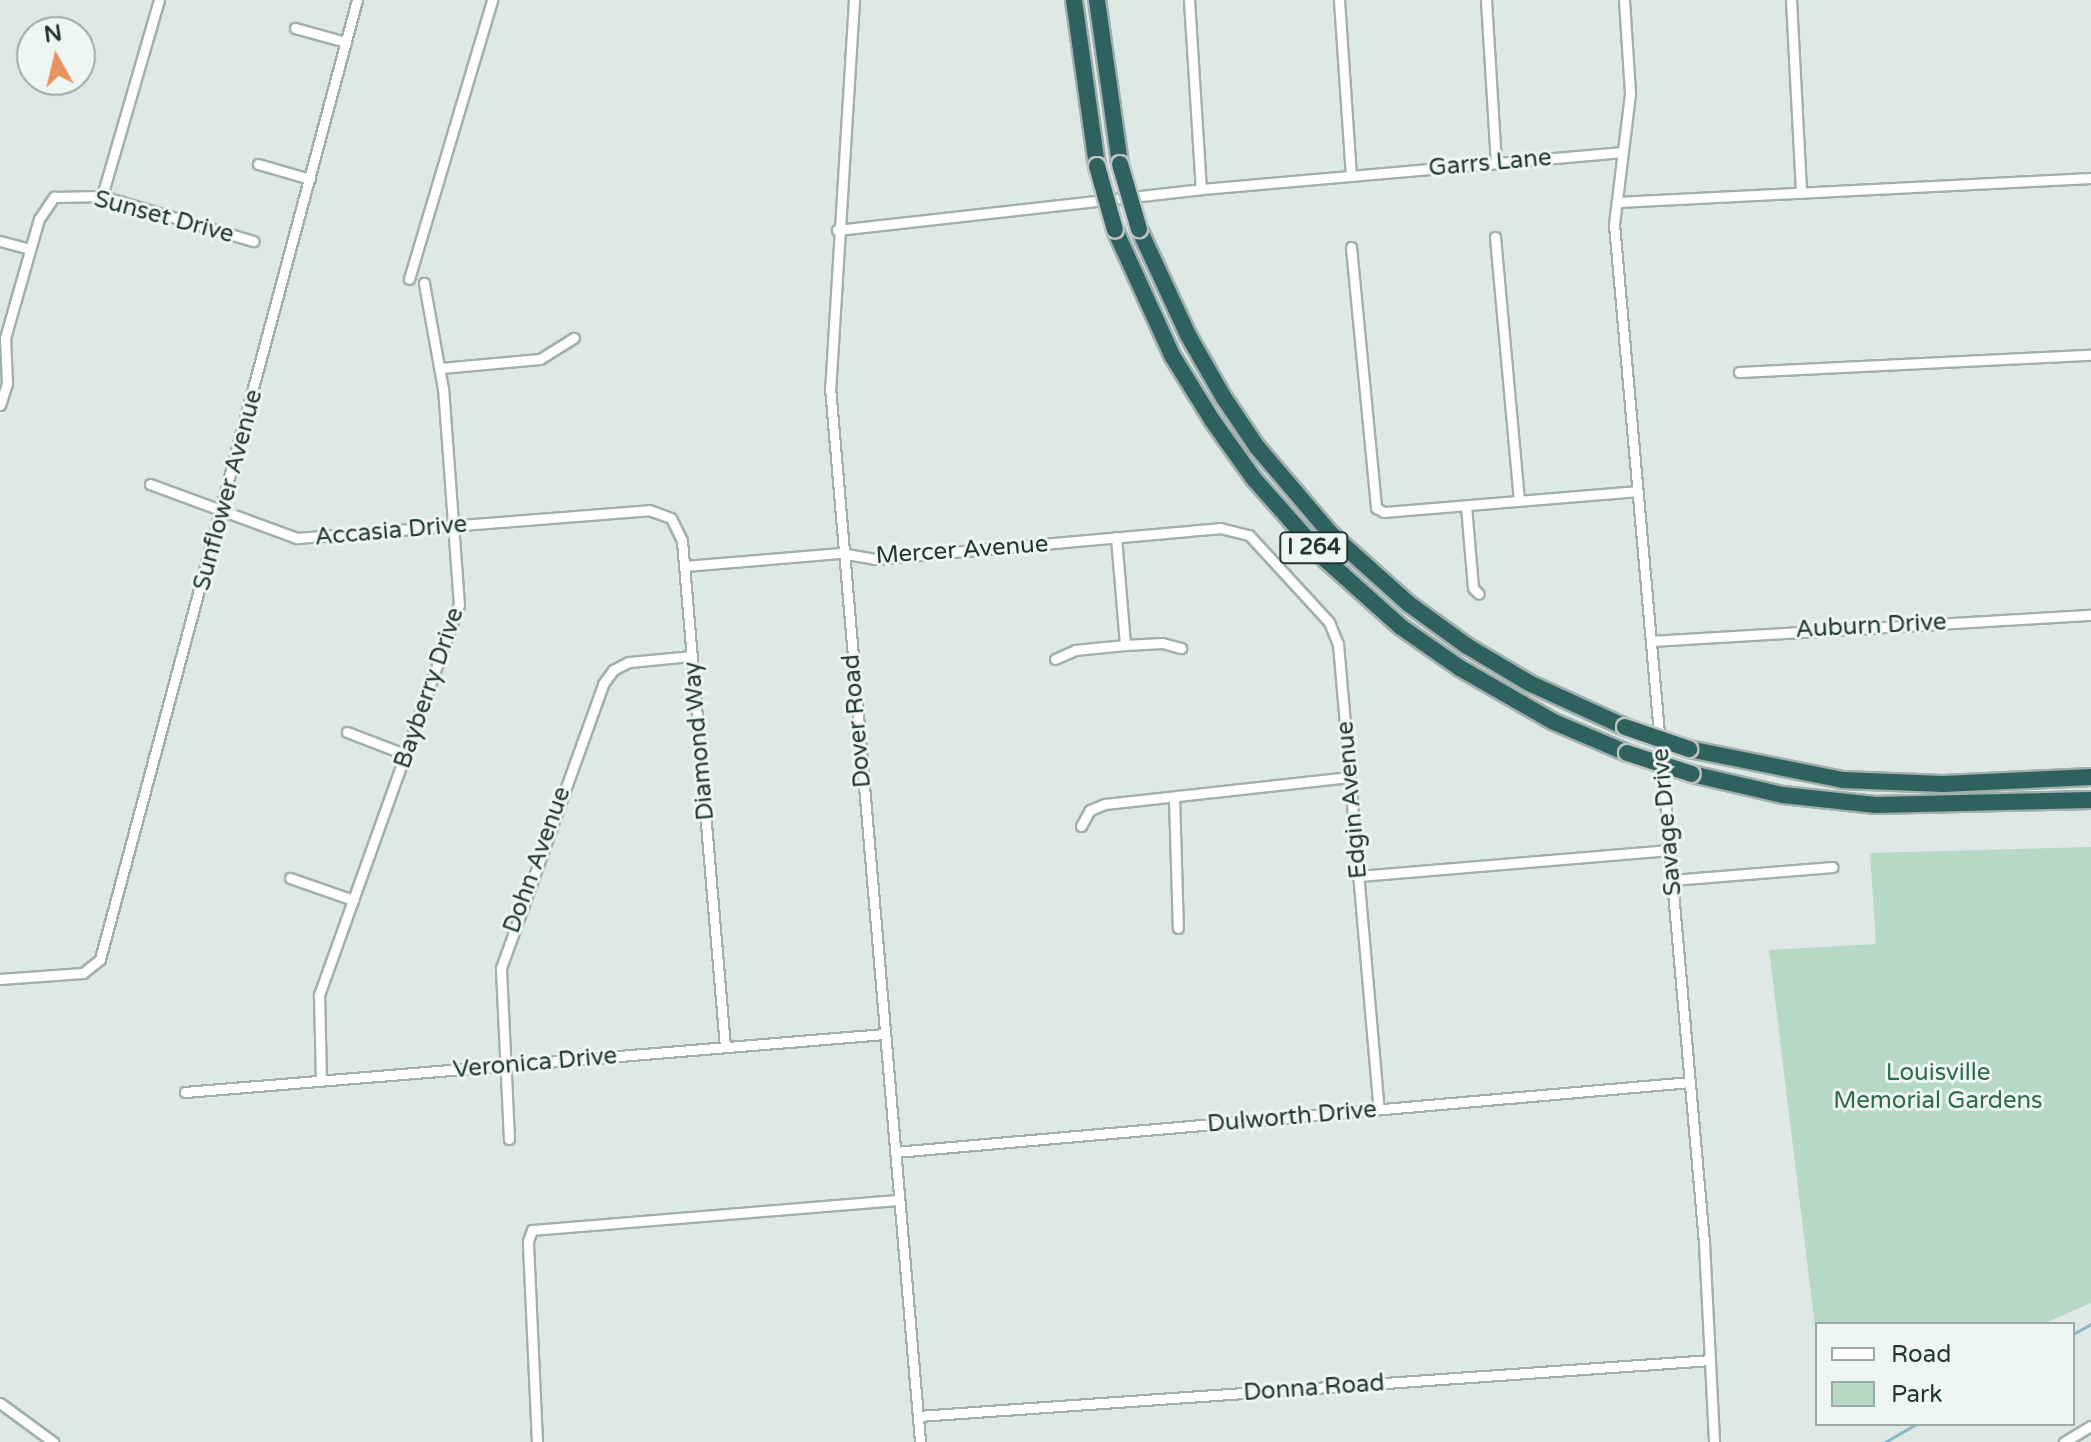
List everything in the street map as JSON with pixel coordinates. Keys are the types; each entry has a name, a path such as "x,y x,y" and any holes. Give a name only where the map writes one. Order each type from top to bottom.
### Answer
{"highway":[{"name":"I 264","path":"1074,0 1097,166 1115,230 1167,343 1212,420 1254,479 1325,559 1401,627 1460,668 1554,722 1627,753 1692,774 1783,795 1875,805 2091,800"},
{"name":"I 264","path":"1097,0 1120,164 1139,229 1188,335 1257,447 1332,535 1409,604 1467,646 1529,683 1625,727 1689,749 1771,769 1854,780 1943,784 2091,777"}],"street":[{"path":"102,196 159,0"},
{"name":"Sunflower Avenue","path":"0,979 86,972 100,959 357,0"},
{"path":"409,279 492,0"},
{"name":"Dover Road","path":"854,0 829,377 841,553 920,1442"},
{"path":"1189,0 1201,189"},
{"path":"1339,0 1351,175"},
{"path":"1486,0 1496,162"},
{"path":"1624,0 1630,94 1617,202 2091,178"},
{"path":"1791,0 1801,193"},
{"path":"295,28 346,42"},
{"name":"Garrs Lane","path":"837,230 1201,189 1621,152"},
{"path":"258,164 310,179"},
{"name":"Sunset Drive","path":"0,405 5,338 39,219 54,197 102,196 253,241"},
{"name":"Savage Drive","path":"1617,202 1617,267 1690,1082 1714,1442"},
{"path":"1495,237 1519,501"},
{"path":"0,241 30,249"},
{"path":"1351,247 1373,501 1384,512 1637,491"},
{"name":"Bayberry Drive","path":"321,1081 319,995 457,617 455,526 441,368 424,283"},
{"path":"441,368 540,359 574,338"},
{"path":"1739,372 2091,355"},
{"name":"Accasia Drive","path":"150,484 297,538 593,514"},
{"path":"1466,506 1473,588 1479,594"},
{"name":"Diamond Way","path":"593,514 649,510 666,515 681,532 725,1047"},
{"name":"Mercer Avenue","path":"685,566 841,553 874,559 1116,537 1239,530"},
{"name":"Edgin Avenue","path":"1239,530 1260,546 1334,632 1379,1109"},
{"path":"1116,537 1125,645"},
{"name":"Auburn Drive","path":"1651,641 2091,615"},
{"path":"1055,659 1075,650 1125,645 1162,643 1181,648"},
{"name":"Dohn Avenue","path":"509,1139 498,988 504,950 603,684 613,670 629,662 691,656"},
{"path":"347,732 407,755"},
{"path":"1081,826 1081,819 1095,807 1350,777"},
{"path":"1174,797 1178,928"},
{"path":"1359,876 1670,850"},
{"path":"1672,880 1832,867"},
{"path":"290,878 353,900"},
{"name":"Veronica Drive","path":"185,1092 884,1034"},
{"name":"Dulworth Drive","path":"895,1152 1690,1082"},
{"path":"537,1442 530,1232 899,1200"},
{"name":"Donna Road","path":"918,1416 1710,1360"},
{"path":"0,1403 53,1442"},
{"path":"2064,1442 2091,1426"}],"green space":[{"name":"Louisville Memorial Gardens","path":"2091,847 2091,1303 2048,1322 1815,1322 1815,1327 1769,950 1876,944 1870,853"}],"waterway":[{"path":"2075,1333 2091,1324"},
{"path":"1885,1442 1913,1426"}]}
